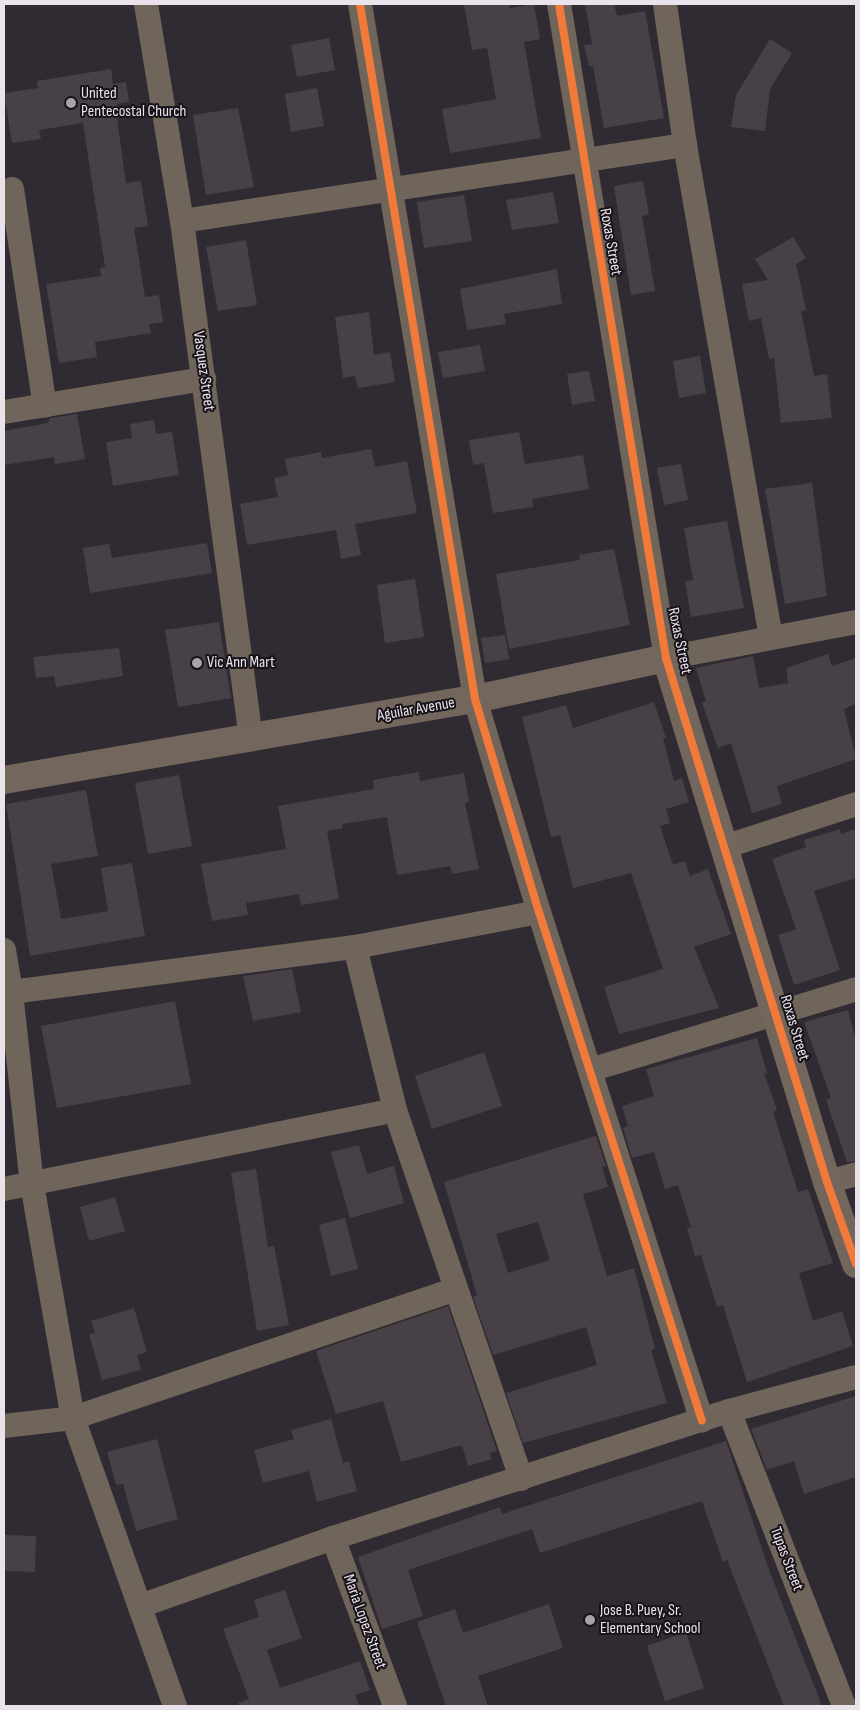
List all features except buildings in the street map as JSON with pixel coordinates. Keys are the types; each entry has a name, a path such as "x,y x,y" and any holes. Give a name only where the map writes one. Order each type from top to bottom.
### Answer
{"street":[{"name":"Vasquez Street","path":"146,4 182,221 251,739"},
{"path":"360,4 389,190 475,700 539,912 702,1421"},
{"name":"Roxas Street","path":"559,4 582,160 666,658 827,1182 856,1264"},
{"path":"664,4 685,145 771,636"},
{"path":"182,221 685,145"},
{"path":"12,188 45,406"},
{"path":"4,412 204,379"},
{"name":"Aguilar Avenue","path":"4,780 475,700 771,636 856,622"},
{"path":"724,847 856,804"},
{"path":"8,993 355,947 539,912"},
{"path":"355,947 395,1110 521,1479"},
{"path":"4,950 32,1184 72,1418 175,1706"},
{"path":"590,1070 776,1016 856,989"},
{"path":"4,1189 395,1110"},
{"path":"827,1182 856,1174"},
{"path":"4,1426 72,1418 456,1289"},
{"path":"140,1606 333,1538 729,1411 856,1377"},
{"name":"Tupas Street","path":"729,1411 844,1706"},
{"name":"Maria Lopez Street","path":"333,1538 395,1706"}],"cycle path":[{"path":"360,4 475,699 539,912 702,1421"},
{"path":"559,4 666,658 827,1182 856,1264"}],"place":[{"name":"United Pentecostal Church","path":"71,103"},
{"name":"Vic Ann Mart","path":"197,663"},
{"name":"Jose B. Puey, Sr. Elementary School","path":"590,1620"}]}
